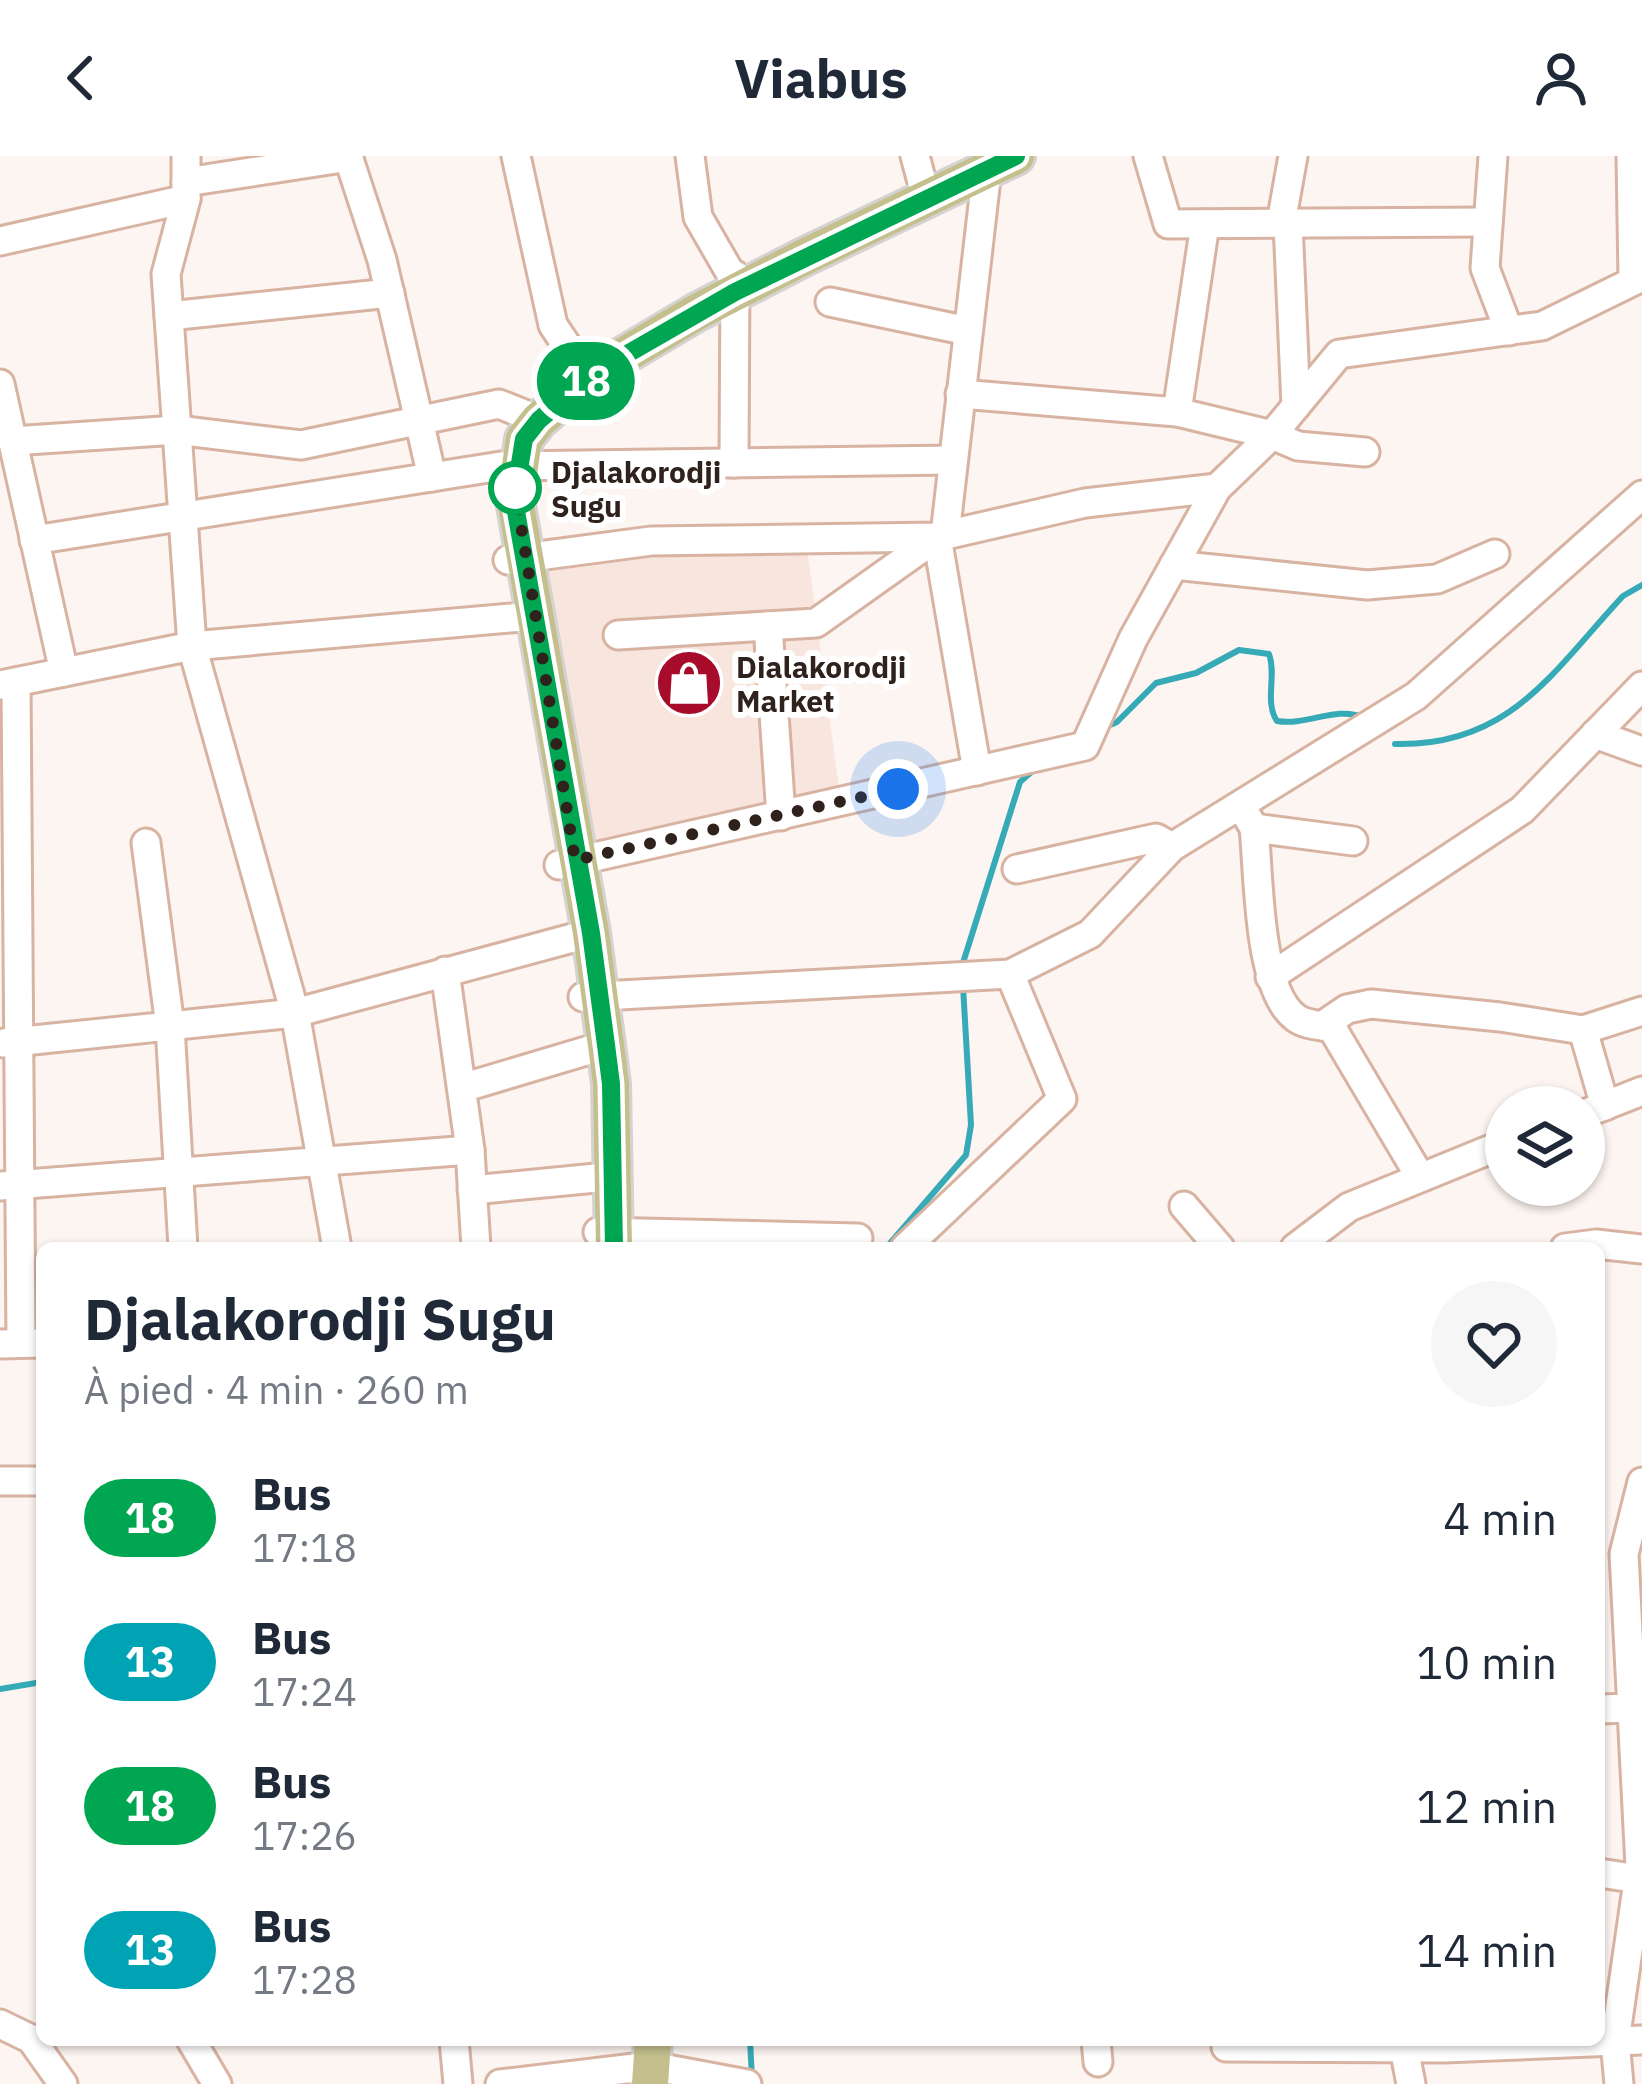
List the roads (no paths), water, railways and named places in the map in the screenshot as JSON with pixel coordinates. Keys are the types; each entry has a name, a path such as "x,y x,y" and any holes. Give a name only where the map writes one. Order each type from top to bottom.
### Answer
{"main road":[{"path":"531,417 734,281 919,169 993,161"},
{"path":"605,1240 611,1084 598,1047 525,616 509,466 531,417 579,364 734,281 993,161"},
{"path":"598,1047 596,1178 605,1240"}],"street":[{"path":"516,156 553,325 579,364"},
{"path":"690,156 698,217 734,281 734,463"},
{"path":"1148,156 1168,224 1488,222"},
{"path":"1293,156 1285,223 1296,406"},
{"path":"1493,156 1484,268 1509,331"},
{"path":"567,863 1085,746 1132,638 1217,488 1272,435 1339,354 1542,326 1638,278 1631,156"},
{"path":"0,241 186,179 348,157 390,293 432,477"},
{"path":"977,771 941,536 993,161"},
{"path":"186,179 166,274 192,646 295,1013 336,1242"},
{"path":"1177,412 1205,224"},
{"path":"169,316 390,293"},
{"path":"830,302 968,331"},
{"path":"0,384 64,672"},
{"path":"960,394 1177,412 1298,446 1365,452"},
{"path":"13,441 177,430 301,445 499,404 531,417"},
{"path":"34,539 509,466 953,460"},
{"path":"516,559 651,542 941,536 1085,503 1217,488"},
{"path":"591,997 1010,974 1090,934 1172,847 1248,817 1416,696 1642,495"},
{"path":"618,634 816,623 941,536"},
{"path":"1174,565 1367,585 1437,579 1495,554"},
{"path":"21,1343 10,1185 8,683 192,646 525,616"},
{"path":"768,626 781,816"},
{"path":"1270,977 1522,810 1642,686"},
{"path":"1595,734 1642,751"},
{"path":"1248,817 1353,841"},
{"path":"1248,817 1270,977 1298,1021 1332,1028 1419,1175"},
{"path":"1017,869 1156,838 1172,847"},
{"path":"146,843 170,1026 183,1242"},
{"path":"9,1042 295,1013 582,934"},
{"path":"446,971 470,1150 476,1242"},
{"path":"911,1242 1062,1099 1010,974"},
{"path":"1322,1026 1347,1009 1371,1004 1582,1030 1642,1011"},
{"path":"1582,1030 1590,1086"},
{"path":"462,1088 598,1047"},
{"path":"1605,1106 1642,1091"},
{"path":"10,1185 470,1150"},
{"path":"1303,1242 1349,1207 1485,1151"},
{"path":"472,1190 596,1178"},
{"path":"1184,1206 1215,1242"},
{"path":"605,1240 858,1238"},
{"path":"1605,1245 1642,1250"},
{"path":"0,1481 36,1481"},
{"path":"1619,2084 1628,2040 1640,1871 1632,1708 1636,1660 1624,1540 1642,1482"},
{"path":"1605,1709 1632,1708"},
{"path":"1605,1873 1640,1871"},
{"path":"0,2024 36,2038"},
{"path":"41,2046 63,2084"},
{"path":"194,2046 217,2084"},
{"path":"455,2046 458,2084"},
{"path":"1226,2047 1258,2046"},
{"path":"1363,2046 1424,2046"},
{"path":"1404,2048 1412,2084"},
{"path":"500,2084 655,2064 745,2084"}],"waterway":[{"path":"1395,744 1435,742 1499,718 1550,677 1623,596 1642,585"},
{"path":"1103,728 1117,722 1156,683 1196,673 1239,650 1269,654 1271,705 1277,721 1342,714 1363,717"},
{"path":"962,966 1020,782 1036,768"},
{"path":"891,1242 966,1155 971,1125 963,986"},
{"path":"0,1689 36,1683"},
{"path":"750,2046 752,2078"}],"place":[{"name":"Djalakorodji Sugu","path":"515,488"},
{"name":"Dialakorodji Market","path":"689,683"}]}
